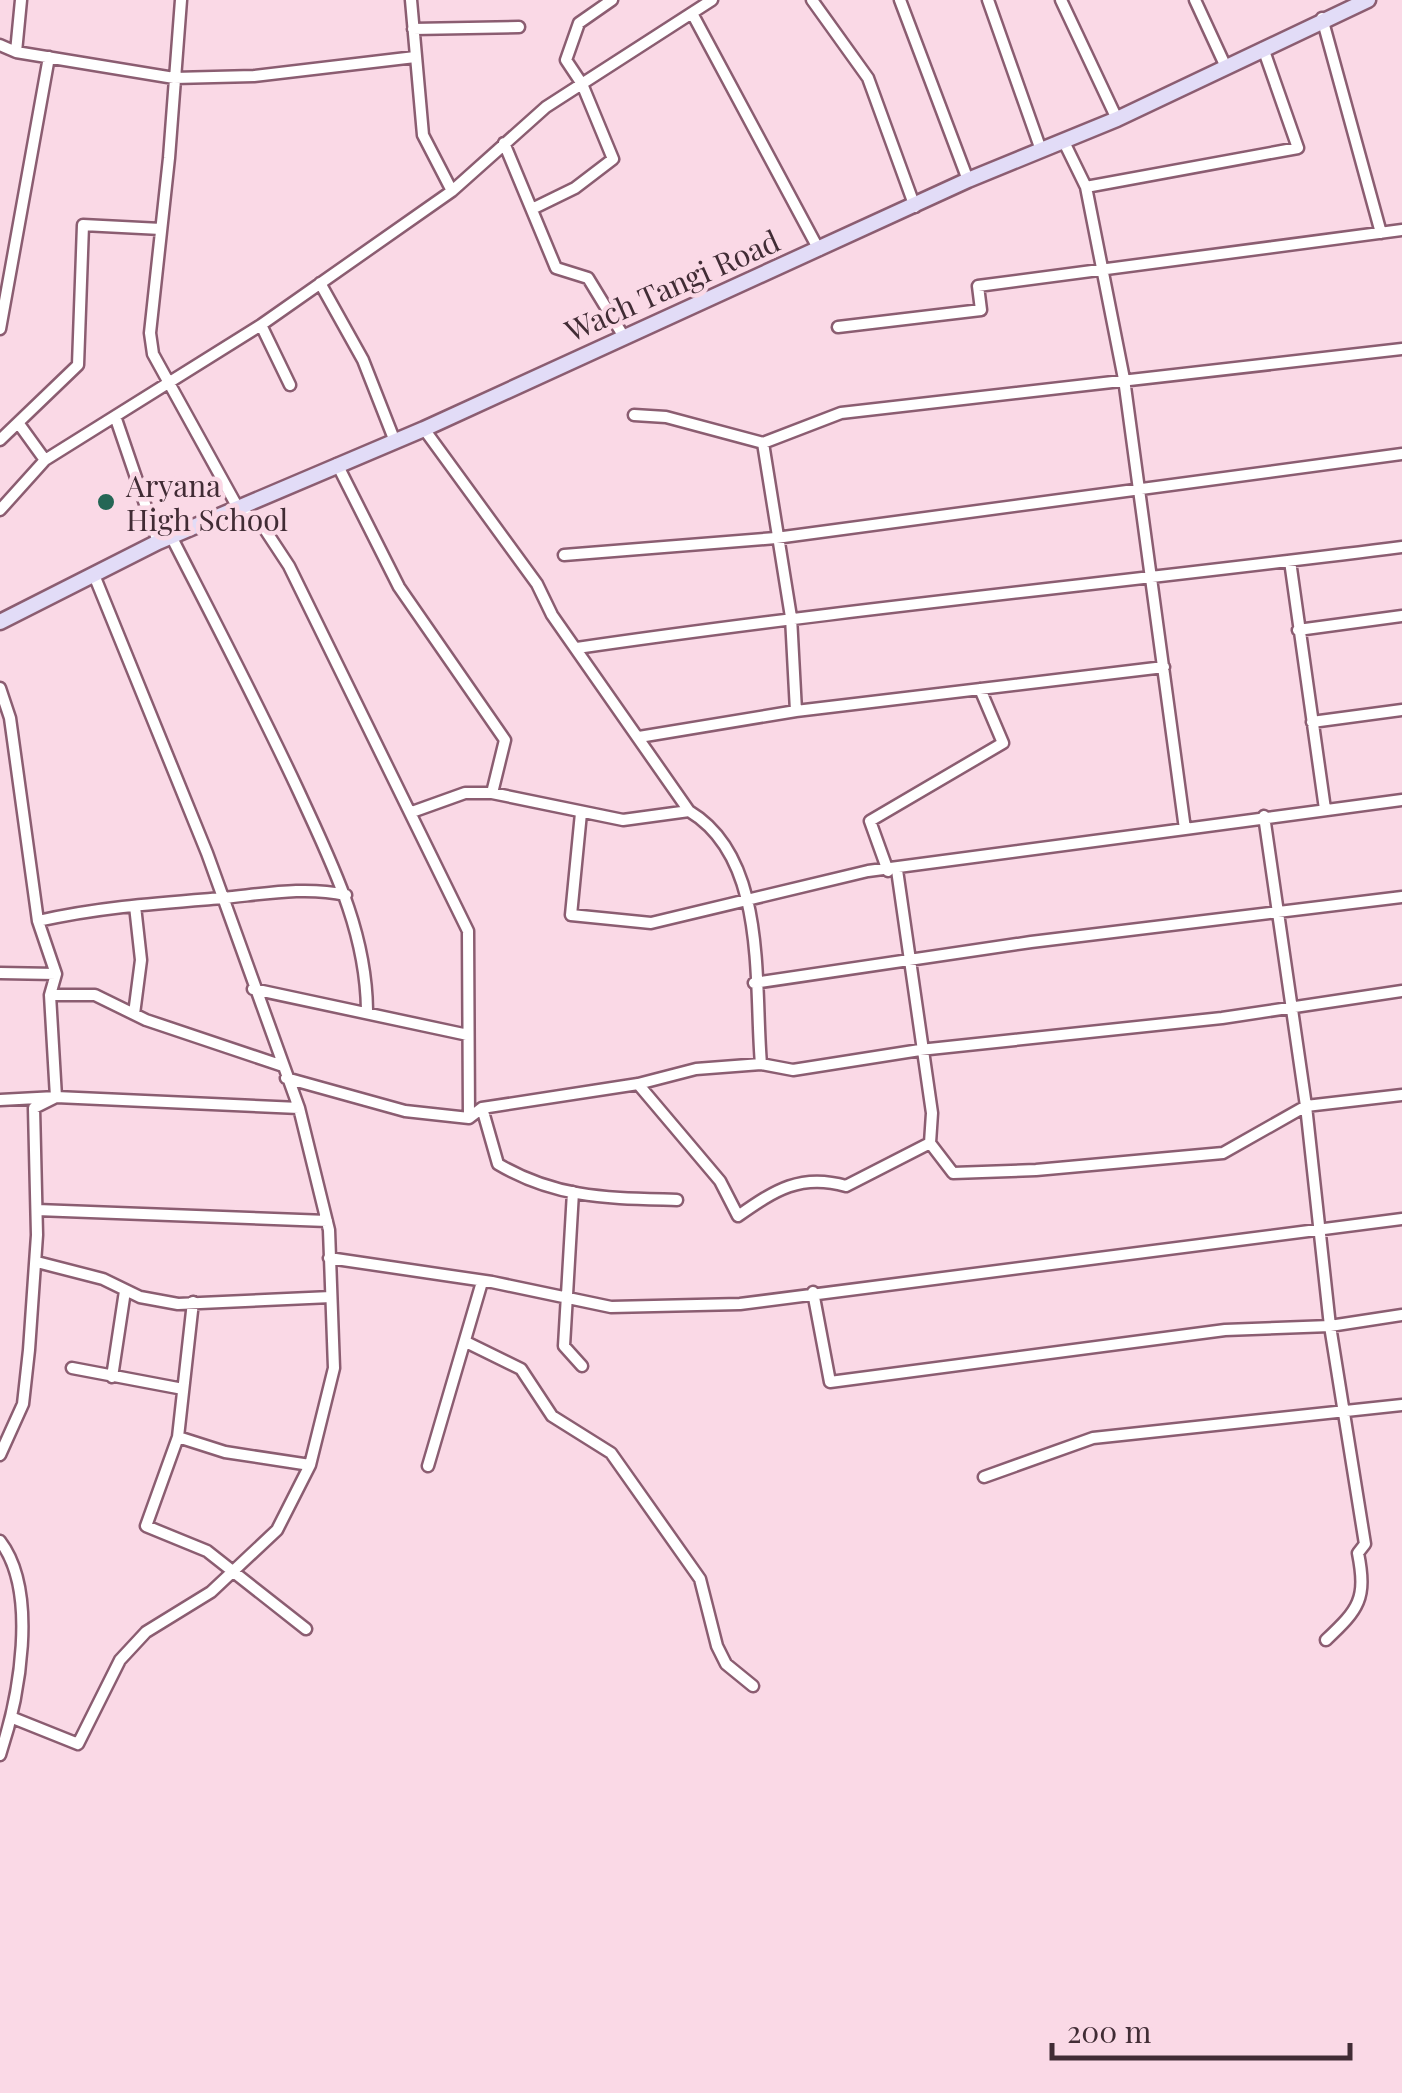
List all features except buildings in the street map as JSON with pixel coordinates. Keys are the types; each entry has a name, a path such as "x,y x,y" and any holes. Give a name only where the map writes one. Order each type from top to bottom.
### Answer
{"main road":[{"name":"Wach Tangi Road","path":"0,622 165,540 394,438 424,430 915,208 968,180 1117,119 1351,4 1368,0"}],"street":[{"path":"16,52 20,0"},
{"path":"180,0 150,333 152,354 238,508 262,524 289,566 468,931 469,1118"},
{"path":"411,0 423,135 452,191"},
{"path":"532,209 576,188 613,159 582,84 566,60 568,43 579,22 612,0"},
{"path":"684,0 819,250"},
{"path":"0,510 44,460 261,325 452,191 504,144 615,59 712,0"},
{"path":"812,0 868,78 915,208"},
{"path":"900,0 968,180"},
{"path":"988,0 1041,150"},
{"path":"1061,0 1117,119"},
{"path":"1195,0 1226,66"},
{"path":"1322,18 1382,233"},
{"path":"413,29 520,27"},
{"path":"0,45 16,52 174,78 254,76 416,57"},
{"path":"1086,187 1298,148 1263,48"},
{"path":"0,329 49,57"},
{"path":"1064,142 1086,187 1124,379 1184,828"},
{"path":"504,144 556,268 588,278 624,337"},
{"path":"0,440 78,365 83,225 161,229"},
{"path":"838,326 981,310 978,286 1102,273 1402,230"},
{"path":"320,283 364,360 394,438"},
{"path":"261,325 290,385"},
{"path":"634,415 666,418 763,443 841,413 1402,349"},
{"path":"116,418 165,540 266,720 346,895 366,966 367,1010"},
{"path":"20,424 44,460"},
{"path":"424,430 537,584 689,811 706,821 732,853 750,902 761,1064"},
{"path":"763,443 790,617 796,711"},
{"path":"564,555 776,538 1402,454"},
{"path":"337,464 399,587 504,740 492,793"},
{"path":"577,648 790,617 1149,579 1402,546"},
{"path":"1290,561 1325,809"},
{"path":"13,1718 78,1744 120,1660 146,1632 211,1592 277,1530 310,1465 334,1368 327,1220 298,1108 223,898 94,576"},
{"path":"1298,630 1402,616"},
{"path":"639,737 796,711 1164,666"},
{"path":"0,688 12,735 38,921 56,974 50,994 56,1097"},
{"path":"980,689 1003,743 870,821 892,871 912,962 920,1050 932,1113 930,1143 952,1172 1036,1170 1224,1153 1306,1106 1402,1095"},
{"path":"1312,722 1402,710"},
{"path":"412,812 465,793 492,793 623,820 689,811"},
{"path":"581,813 571,916 652,923 868,871 892,871 1264,816 1402,800"},
{"path":"1264,816 1306,1106 1330,1326 1365,1544 1358,1553 1363,1580 1356,1611 1326,1640"},
{"path":"38,921 94,908 322,890 346,895"},
{"path":"754,983 1031,942 1277,915 1402,896"},
{"path":"134,1014 141,960 135,906"},
{"path":"0,973 56,974"},
{"path":"253,989 468,1034"},
{"path":"50,994 95,995 284,1072 405,1111 469,1118 482,1108 638,1084 696,1069 761,1064 793,1070 920,1050 1402,991"},
{"path":"638,1084 720,1181 738,1216 771,1193 817,1178 846,1186 930,1143"},
{"path":"2,1095 298,1108"},
{"path":"0,1454 23,1404 36,1262 34,1108 56,1097"},
{"path":"482,1108 498,1164 536,1186 677,1200"},
{"path":"573,1192 570,1298 564,1346 582,1366"},
{"path":"37,1210 327,1220"},
{"path":"329,1258 612,1307 678,1307 1402,1219"},
{"path":"36,1262 178,1304 331,1297"},
{"path":"428,1466 468,1343 482,1282"},
{"path":"112,1377 125,1291"},
{"path":"813,1292 830,1382 1225,1330 1330,1326 1402,1314"},
{"path":"192,1302 178,1437 146,1526 207,1552 235,1569 306,1629"},
{"path":"468,1343 522,1369 552,1416 612,1453 700,1579 717,1646 726,1664 753,1686"},
{"path":"72,1368 183,1390"},
{"path":"984,1477 1093,1438 1402,1404"},
{"path":"178,1437 225,1452 310,1465"},
{"path":"0,1541 19,1580 22,1620 13,1718 0,1755"}],"place":[{"name":"Aryana High School","path":"106,502"}]}
